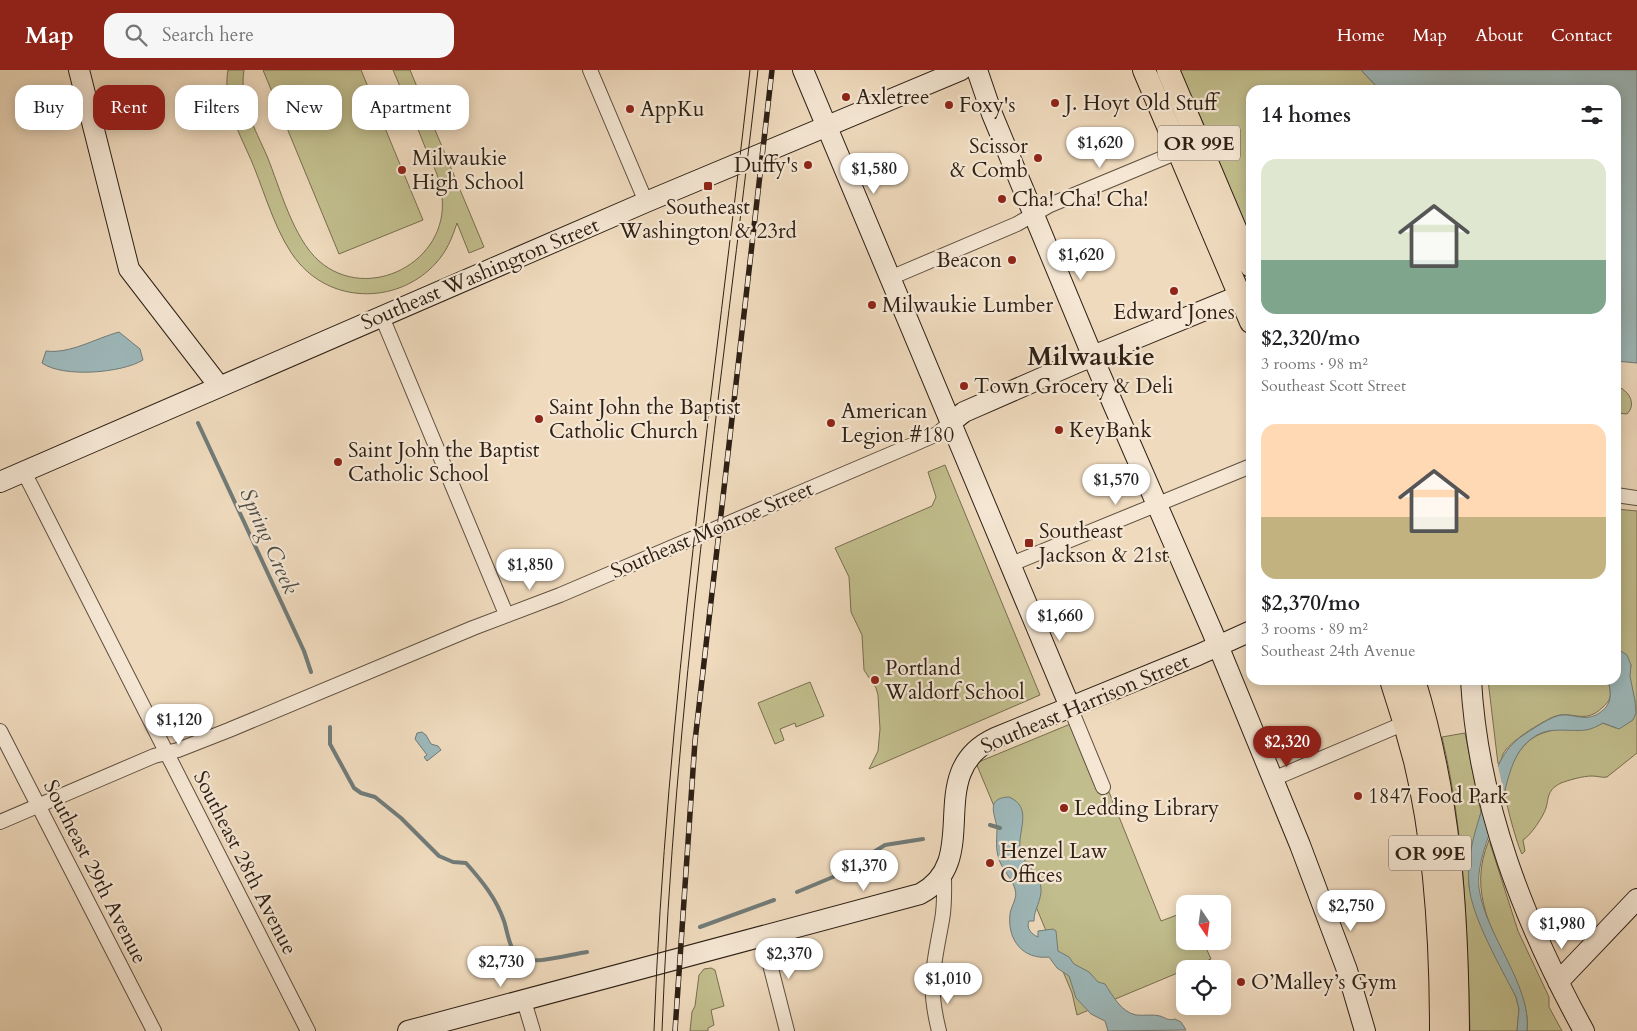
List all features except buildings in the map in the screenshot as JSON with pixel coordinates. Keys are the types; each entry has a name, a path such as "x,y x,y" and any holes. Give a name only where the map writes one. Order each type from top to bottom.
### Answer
{"main road":[{"name":"OR 99E","path":"1144,70 1246,294"},
{"name":"OR 99E","path":"1168,70 1246,254"},
{"name":"OR 99E","path":"1393,685 1415,761 1430,849 1438,941 1441,1031"},
{"name":"OR 99E","path":"1415,685 1436,758 1444,810 1456,936 1458,1031"}],"street":[{"path":"78,70 129,269 219,386"},
{"path":"590,70 646,202"},
{"path":"803,70 1102,786"},
{"name":"Southeast Washington Street","path":"0,482 646,202 961,70"},
{"path":"977,70 992,114 1093,357 1218,645 1337,943 1365,1031"},
{"path":"890,278 1017,224 1050,205 1180,151"},
{"name":"Southeast Monroe Street","path":"0,822 154,756 229,730 506,614 560,595 937,434 964,412 1246,294"},
{"path":"382,317 506,614"},
{"path":"1009,565 1246,468"},
{"name":"Southeast 28th Avenue","path":"24,472 308,1031"},
{"path":"1621,496 1637,498"},
{"name":"Southeast Harrison Street","path":"408,1031 912,897 931,887 944,874 953,849 956,788 962,769 971,754 989,740 1246,632"},
{"path":"1472,685 1478,744 1499,839 1516,889 1558,982 1584,1031"},
{"path":"1272,779 1405,723"},
{"name":"Southeast 29th Avenue","path":"0,731 154,1031"},
{"path":"939,1031 932,990 934,960 943,910 944,874"},
{"path":"1558,982 1637,899"},
{"path":"763,936 787,1031"},
{"path":"524,1001 532,1031"}],"shaded area":[{"path":"228,70 244,70 243,85 227,85"},
{"path":"263,70 361,70 367,85 352,85 352,130 386,130 423,220 339,254 288,130 342,130 342,85 269,85"},
{"path":"393,70 410,70 416,85 399,85"},
{"path":"1179,70 1361,70 1375,85 1246,85 1246,228 1204,125"},
{"path":"238,130 255,130 295,226 310,251 319,261 339,273 360,278 381,277 402,269 419,257 433,240 441,220 442,197 438,177 418,130 435,130 484,247 469,253 457,223 449,244 436,263 421,276 404,286 386,292 368,294 349,292 331,286 314,277 299,263 292,253 273,217"},
{"path":"1621,388 1628,394 1631,402 1630,410 1627,414 1621,413"},
{"path":"945,465 1040,695 869,769 878,751 880,729 878,695 876,688 864,670 862,635 851,612 849,577 835,548 932,506 936,497 928,472"},
{"path":"1621,509 1637,511 1637,753 1607,777 1580,777 1561,783 1553,788 1549,794 1542,816 1533,830 1523,840 1525,851 1522,854 1512,823 1505,791 1506,782 1516,756 1528,742 1543,733 1558,729 1586,728 1603,723 1616,728 1635,702 1629,676 1631,665 1621,654"},
{"path":"810,682 824,716 796,727 795,723 780,729 784,740 775,744 758,703"},
{"path":"1489,685 1609,685 1610,695 1608,701 1596,713 1584,716 1560,715 1553,717 1518,738 1503,754 1498,764"},
{"path":"1080,720 1161,921 1176,915 1176,950 1207,950 1211,959 1176,960 1176,974 1077,1015 1072,993 976,763"},
{"path":"1465,733 1481,812 1469,867 1469,886 1475,909 1516,997 1519,1009 1517,1031 1470,1031 1464,883 1456,810 1442,737"},
{"path":"1489,840 1518,931 1549,997 1549,1007 1562,1031 1527,1031 1527,1017 1522,998 1491,928 1482,895 1483,859"},
{"path":"711,968 715,970 724,1006 711,1010 714,1025 708,1028 708,1031 690,1031 699,975 704,969"}],"water":[{"path":"1361,70 1637,70 1637,363 1621,361 1621,85 1375,85"},
{"path":"119,332 140,349 143,360 121,368 92,372 64,371 42,363 46,351 73,348"},
{"path":"1621,651 1627,655 1631,665 1630,676 1636,713 1633,720 1619,729 1603,723 1586,730 1546,732 1534,737 1527,743 1516,757 1512,766 1483,855 1480,867 1479,888 1483,906 1516,978 1527,1014 1527,1031 1517,1031 1519,1009 1516,997 1488,942 1471,898 1469,861 1477,826 1497,768 1509,748 1522,736 1553,717 1570,715 1592,717 1596,715 1608,704 1609,685 1621,685"},
{"path":"422,732 431,744 438,746 441,750 427,761 424,757 427,755 415,739 417,733"},
{"path":"1009,797 1021,807 1023,819 1020,841 1021,854 1038,877 1041,888 1034,921 1029,921 1028,924 1030,931 1038,937 1038,931 1053,929 1056,931 1058,951 1069,957 1074,964 1089,972 1098,982 1105,984 1126,1011 1136,1015 1157,1015 1175,1019 1181,1022 1186,1030 1108,1031 1105,1021 1091,1014 1076,998 1069,976 1057,968 1049,957 1040,957 1024,952 1014,940 1011,932 1010,914 1016,892 1014,885 1000,863 996,844 997,828 993,808 997,800"}],"pier":[{"path":"1497,762 1505,797 1490,844 1480,807"}],"waterway":[{"name":"Spring Creek","path":"198,423 304,651 311,672"},
{"name":"Spring Creek","path":"330,727 330,744 354,788 361,793 375,797 401,818 439,856 453,862 466,863 493,897 504,921 512,947 518,955 528,960 536,960 587,952"},
{"name":"Spring Creek","path":"990,825 1000,828"},
{"name":"Spring Creek","path":"797,892 833,877 885,845 923,839"},
{"name":"Spring Creek","path":"700,927 774,900"}],"tram line":[{"path":"654,1031 660,910 680,670 750,70"},
{"path":"662,1031 668,910 688,670 758,70"}],"railway":[{"path":"675,1031 695,741 772,70"}],"place":[{"name":"Axletree","path":"846,97"},
{"name":"J. Hoyt Old Stuff","path":"1055,103"},
{"name":"Foxy's","path":"949,105"},
{"name":"AppKu","path":"630,109"},
{"name":"Scissor & Comb","path":"1038,158"},
{"name":"Duffy's","path":"808,165"},
{"name":"Milwaukie High School","path":"402,170"},
{"name":"Southeast Washington & 23rd","path":"708,186"},
{"name":"Cha! Cha! Cha!","path":"1002,199"},
{"name":"Beacon","path":"1012,260"},
{"name":"Edward Jones","path":"1174,291"},
{"name":"Milwaukie Lumber","path":"872,305"},
{"name":"Town Grocery & Deli","path":"964,386"},
{"name":"Saint John the Baptist Catholic Church","path":"539,419"},
{"name":"American Legion #180","path":"831,423"},
{"name":"KeyBank","path":"1059,430"},
{"name":"Saint John the Baptist Catholic School","path":"338,462"},
{"name":"Southeast Jackson & 21st","path":"1029,543"},
{"name":"Portland Waldorf School","path":"875,680"},
{"name":"1847 Food Park","path":"1358,796"},
{"name":"Ledding Library","path":"1064,808"},
{"name":"Henzel Law Offices","path":"990,863"},
{"name":"O’Malley’s Gym","path":"1241,982"}],"district":[{"name":"Milwaukie","path":"1091,356"}]}
